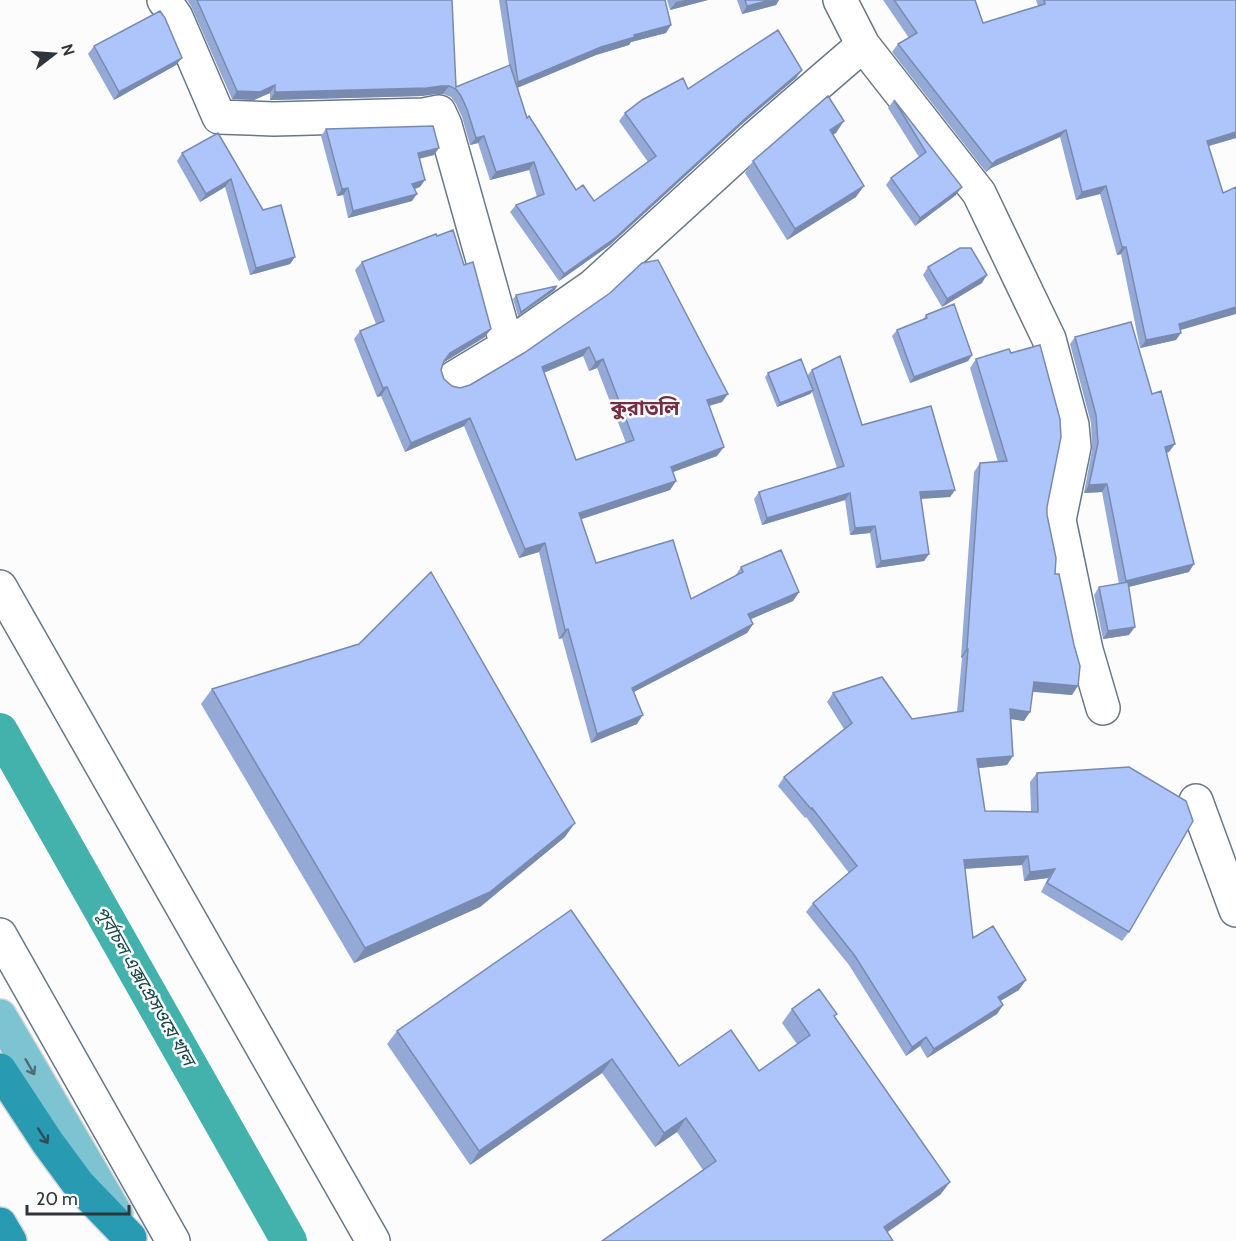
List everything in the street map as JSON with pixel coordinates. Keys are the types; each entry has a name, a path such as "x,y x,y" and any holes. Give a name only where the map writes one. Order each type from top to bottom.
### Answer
{"highway":[{"path":"0,1070 79,1185 130,1240"},
{"path":"0,1224 10,1241"}],"main road":[{"path":"0,1016 130,1240"}],"street":[{"path":"164,0 176,17 219,117 274,119 424,115 439,112 445,125 507,346"},
{"path":"840,0 863,45 979,193 1049,339 1072,424 1074,447 1059,520 1086,650 1103,708"},
{"path":"454,378 507,346 593,286 754,139 863,45"},
{"path":"0,587 373,1241"},
{"path":"1196,801 1236,910"},
{"path":"0,935 173,1241"}],"building":[{"path":"197,0 452,0 456,87 510,65 527,118 529,116 576,190 583,185 594,201 656,156 625,113 642,100 683,78 688,89 778,30 802,70 615,238 564,274 516,205 544,194 534,162 496,172 484,136 476,138 467,109 456,89 441,86 275,92 275,85 260,92 237,91"},
{"path":"506,0 665,0 671,25 601,47 518,82"},
{"path":"745,0 771,0 747,6"},
{"path":"894,0 975,0 983,23 1045,4 1044,0 1236,0 1236,132 1207,141 1223,193 1236,187 1236,307 1179,324 1181,333 1146,340 1126,247 1122,247 1106,186 1082,192 1066,130 992,164 898,44 917,33"},
{"path":"160,11 182,58 119,92 94,46"},
{"path":"828,96 844,121 830,130 864,186 795,229 753,161"},
{"path":"894,100 962,187 920,218 891,178 926,152"},
{"path":"433,126 439,148 418,153 425,180 412,184 417,194 353,211 348,188 342,189 326,129"},
{"path":"218,133 263,210 281,205 295,257 256,268 231,179 206,194 182,153"},
{"path":"453,230 464,265 473,262 491,329 450,353 444,361 441,370 444,379 452,386 460,388 470,385 524,353 610,293 642,263 658,260 728,394 707,400 724,447 671,467 676,481 579,513 596,563 673,540 691,599 743,572 741,567 781,550 799,592 748,614 753,624 632,688 643,715 597,734 568,629 565,630 545,543 525,549 470,418 411,443 387,387 383,388 360,331 384,321 362,262 436,234 437,236","holes":["589,347 596,362 603,359 634,440 576,460 542,367"]},
{"path":"960,248 971,248 987,275 947,299 928,267"},
{"path":"557,286 521,312 516,295"},
{"path":"954,304 972,355 914,377 897,330"},
{"path":"1131,322 1152,394 1161,391 1175,444 1165,447 1194,564 1126,581 1107,484 1089,485 1098,443 1096,415 1075,337"},
{"path":"1040,345 1060,419 1061,437 1047,515 1056,558 1055,574 1059,574 1080,666 1078,686 1034,682 1030,712 1010,709 1013,756 977,759 985,811 1038,812 1037,773 1129,767 1186,801 1193,821 1129,932 1047,883 1055,869 1030,872 1028,856 964,860 973,938 993,926 1026,980 998,997 1003,1005 934,1049 926,1037 912,1047 855,956 813,903 857,866 812,808 784,777 852,723 833,693 882,677 912,719 963,711 980,463 1007,461 976,359 1009,349 1011,353"},
{"path":"840,356 862,425 931,406 955,490 920,492 929,554 881,561 875,526 855,528 850,493 767,518 759,492 844,466 812,370"},
{"path":"801,359 813,390 780,403 768,373"},
{"path":"431,572 575,823 490,892 365,948 212,689 359,644"},
{"path":"1128,582 1135,627 1108,631 1099,587"},
{"path":"571,910 679,1066 731,1030 759,1071 810,1035 792,1009 819,989 837,1014 834,1016 950,1182 884,1227 893,1241 602,1241 716,1161 686,1118 664,1133 612,1059 479,1151 397,1031"}],"waterway":[{"name":"পূর্বাচল এক্সপ্রেসওয়ে খাল","path":"0,731 289,1241"}],"district":[{"name":"কুরাতলি","path":"645,408"}]}
